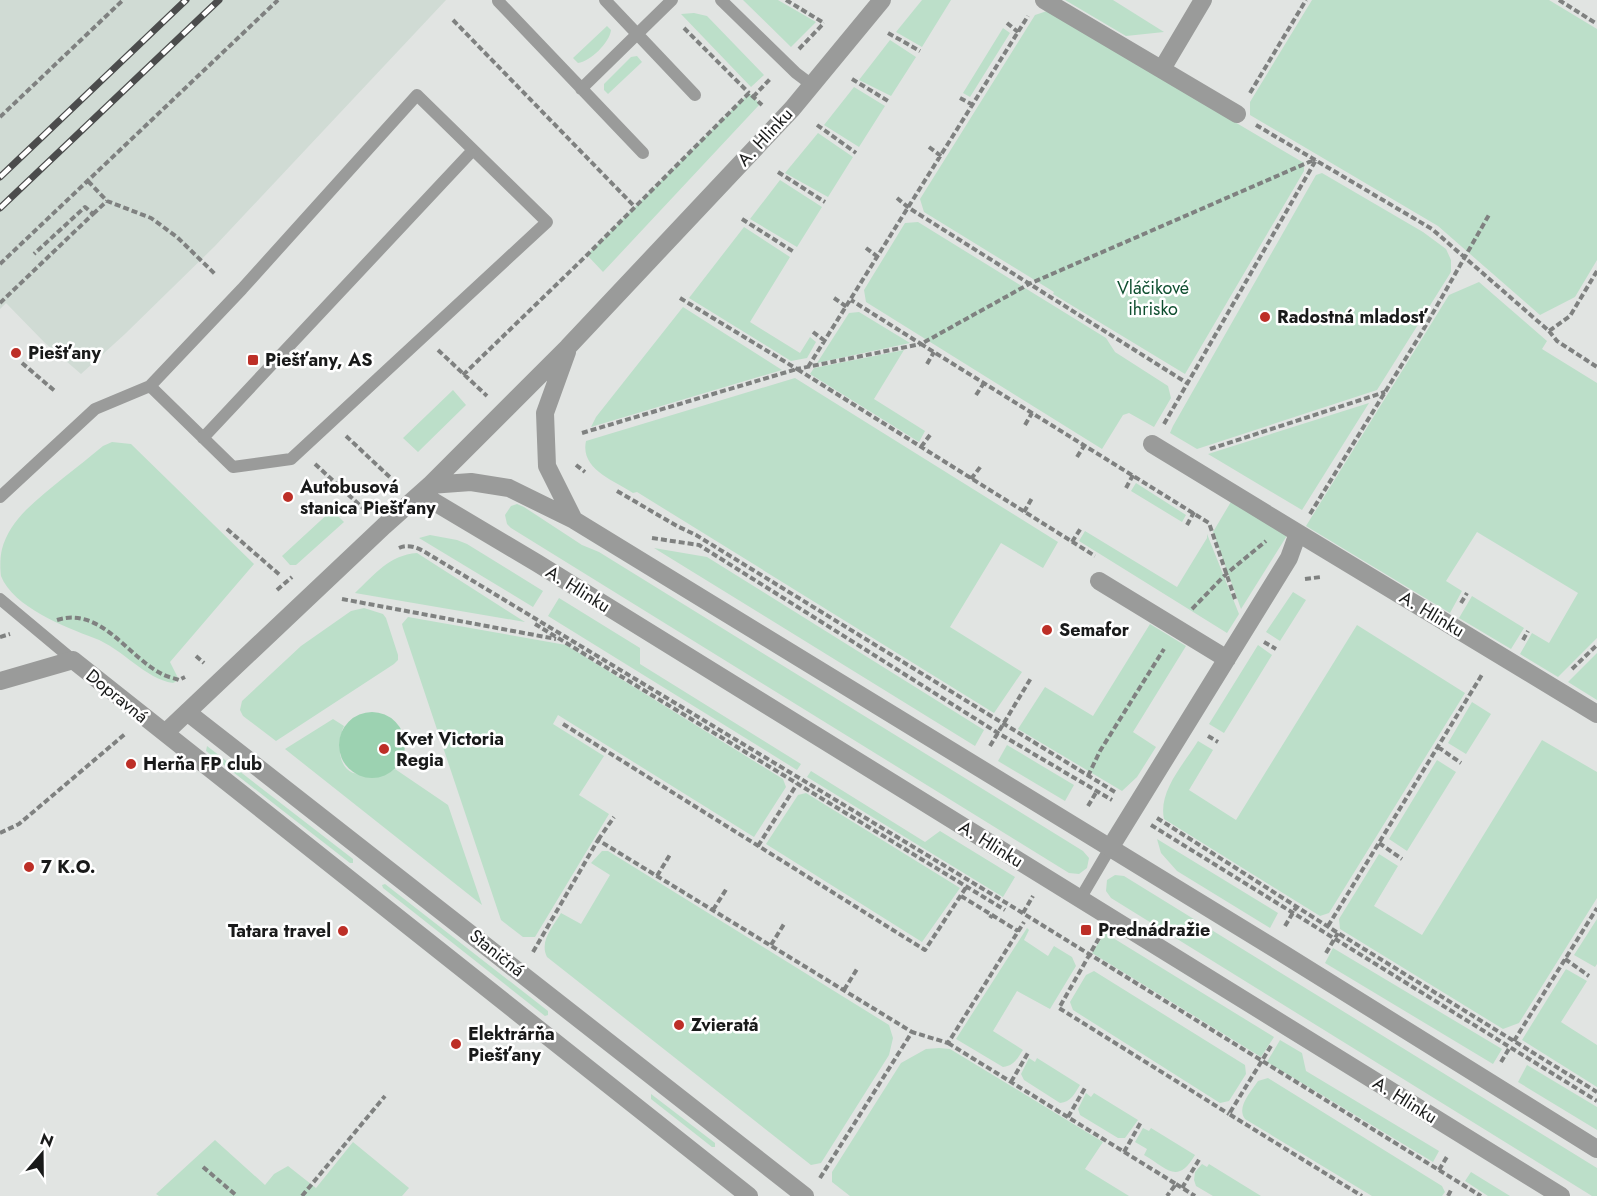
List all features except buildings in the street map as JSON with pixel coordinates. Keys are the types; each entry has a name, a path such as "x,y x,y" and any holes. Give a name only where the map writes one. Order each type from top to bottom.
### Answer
{"street":[{"name":"A. Hlinku","path":"165,734 425,490 568,347 792,109 882,0"},
{"path":"1162,69 1203,0"},
{"path":"1038,4 1162,69 1237,114"},
{"name":"A. Hlinku","path":"568,347 545,413 547,466 574,520"},
{"name":"A. Hlinku","path":"1152,444 1597,714"},
{"path":"425,490 471,482 509,488 574,520 1315,973 1597,1149"},
{"name":"A. Hlinku","path":"425,490 537,563 1561,1196"},
{"path":"1110,848 1289,558 1298,533"},
{"path":"1099,581 1227,659"},
{"name":"Dopravná","path":"0,681 73,660 165,734"},
{"name":"Staničná","path":"187,712 805,1196"},
{"name":"Staničná","path":"165,734 749,1196"}],"lane":[{"path":"605,0 695,95"},
{"path":"581,88 672,0"},
{"path":"721,0 796,73 812,85"},
{"path":"498,1 643,153"},
{"path":"0,497 94,409 150,386 242,289 417,95 547,222 291,459 233,467 150,386"},
{"path":"203,438 473,150"},
{"path":"0,599 73,660"},
{"path":"1080,899 1110,848"}],"path":[{"path":"0,117 123,0"},
{"path":"0,264 278,0"},
{"path":"786,0 830,26"},
{"path":"1306,0 1237,114 1432,229 1549,331 1557,341 1597,367"},
{"path":"1559,0 1597,24"},
{"path":"808,367 1018,32 1038,4"},
{"path":"453,20 635,207"},
{"path":"1007,23 1018,32"},
{"path":"684,28 765,109"},
{"path":"888,33 920,51"},
{"path":"852,79 888,101"},
{"path":"463,375 749,93"},
{"path":"960,98 973,105"},
{"path":"817,125 856,153"},
{"path":"929,147 941,156"},
{"path":"582,433 797,369 921,344 1029,284 1316,159"},
{"path":"1152,444 1316,159"},
{"path":"778,172 825,202"},
{"path":"88,181 107,201 151,218 177,237 216,275"},
{"path":"897,198 909,208 1187,384"},
{"path":"0,303 107,201"},
{"path":"34,254 85,207 93,214"},
{"path":"1298,533 1386,391 1490,213"},
{"path":"742,219 794,252"},
{"path":"866,248 878,257"},
{"path":"1549,331 1570,316 1597,271"},
{"path":"680,298 1101,560"},
{"path":"834,298 847,307"},
{"path":"851,300 1209,523 1246,627"},
{"path":"813,332 825,341"},
{"path":"927,364 934,352"},
{"path":"22,363 57,392"},
{"path":"976,394 984,383"},
{"path":"1205,451 1386,391"},
{"path":"1025,425 1032,413"},
{"path":"339,429 400,487"},
{"path":"921,447 930,435"},
{"path":"1077,457 1084,446"},
{"path":"309,458 370,514"},
{"path":"971,479 981,466"},
{"path":"1126,488 1133,475"},
{"path":"617,491 696,535 1005,724 1335,939 1597,1101"},
{"path":"1024,512 1032,498"},
{"path":"1187,525 1194,512"},
{"path":"1072,542 1081,528"},
{"path":"227,529 280,576"},
{"path":"644,537 699,545 998,733 1097,791 1158,819 1597,1092"},
{"path":"397,549 404,546 414,547 425,552 1022,913 1481,1196"},
{"path":"273,594 293,575 305,576 317,589"},
{"path":"1296,585 1304,579 1328,578"},
{"path":"344,591 336,598 560,639"},
{"path":"0,637 63,618 81,618 106,630 161,674 179,680 187,676"},
{"path":"529,633 536,621"},
{"path":"536,621 560,639 1005,910"},
{"path":"1554,688 1597,645"},
{"path":"200,668 213,656"},
{"path":"1328,926 1486,668"},
{"path":"977,768 1031,678"},
{"path":"563,724 925,950 967,886"},
{"path":"0,832 19,824 126,733"},
{"path":"1438,747 1461,763"},
{"path":"758,846 797,784"},
{"path":"1075,828 1097,791"},
{"path":"1158,813 1158,819"},
{"path":"532,953 598,840 614,817"},
{"path":"598,840 912,1032 948,1043 1195,1196"},
{"path":"1379,843 1402,859"},
{"path":"657,876 671,853"},
{"path":"1022,913 1045,877"},
{"path":"713,910 727,888"},
{"path":"961,896 1018,931"},
{"path":"1284,928 1297,906"},
{"path":"1514,1041 1597,908"},
{"path":"948,1043 1024,922"},
{"path":"771,945 784,924"},
{"path":"1323,960 1338,933"},
{"path":"1565,959 1589,976"},
{"path":"1085,960 1059,1008 1362,1196"},
{"path":"844,990 856,969"},
{"path":"820,1179 912,1032"},
{"path":"1229,1114 1276,1039"},
{"path":"1489,1083 1510,1047"},
{"path":"1011,1082 1028,1053"},
{"path":"1068,1117 1085,1088"},
{"path":"302,1196 386,1096"},
{"path":"1124,1152 1141,1122"},
{"path":"1439,1170 1460,1134"},
{"path":"1182,1188 1200,1158"},
{"path":"203,1167 237,1196"},
{"path":"1167,1196 1176,1184"},
{"path":"1448,1196 1452,1188"}],"shaded area":[{"path":"0,0 446,0 215,246 81,374 44,342 6,303 0,309"},
{"path":"366,712 378,712 390,717 400,727 405,745 403,758 390,773 378,778 366,778 354,773 344,763 339,751 339,739 344,727 354,717"}],"green space":[{"path":"743,0 778,0 816,22 791,47"},
{"path":"922,0 951,0 922,47 896,32"},
{"path":"1065,0 1113,0 1164,32 1126,36"},
{"path":"1312,0 1549,0 1597,29 1597,260 1575,297 1540,315 1438,226 1250,115 1250,102"},
{"name":"Vláčikové ihrisko","path":"1047,11 1304,163 1304,171 1185,374 924,212 920,199 1035,15"},
{"path":"694,13 707,16 764,75 751,87 681,14"},
{"path":"607,26 611,30 607,40 588,59 578,63 573,58"},
{"path":"1003,28 1010,33 970,97 963,93"},
{"path":"890,40 916,57 891,96 859,80"},
{"path":"637,56 642,62 608,94 604,90 604,84 631,57"},
{"path":"854,87 885,106 859,147 824,125"},
{"path":"749,93 760,104 603,272 587,255"},
{"path":"818,133 853,157 828,197 785,173"},
{"path":"1322,173 1423,232 1446,249 1451,260 1451,272 1377,390 1197,449 1170,433 1173,426 1316,175"},
{"path":"780,180 822,207 797,247 750,219"},
{"path":"918,222 1106,338 1115,352 1168,386 1171,398 1154,427 1129,413 1123,415 1102,449 866,302 864,290 905,223"},
{"path":"744,227 790,257 750,322 800,353 810,337 816,342 807,358 791,361 689,298"},
{"path":"1479,282 1547,341 1542,349 1597,383 1597,638 1558,677 1520,654 1532,633 1549,643 1578,593 1477,532 1446,581 1462,591 1450,613 1306,526 1449,295"},
{"path":"683,307 782,370 591,427 596,417"},
{"path":"859,312 910,343 817,363 849,313"},
{"path":"904,350 874,399 925,431 919,442 810,374 814,368"},
{"path":"795,378 1058,542 1043,568 1001,543 950,627 1022,672 994,713 637,492 633,493 600,473 588,459 585,451 586,441"},
{"path":"453,390 466,405 418,452 403,438"},
{"path":"1369,403 1302,510 1208,454"},
{"path":"112,442 131,444 254,564 170,662 179,680 173,683 153,676 104,643 69,628 28,606 7,587 1,576 2,549 8,533 18,519 54,485 103,446"},
{"path":"1136,483 1186,515 1182,522 1131,491"},
{"path":"1232,500 1288,534 1241,609 1213,532"},
{"path":"517,504 582,545 599,552 1083,851 1089,858 1087,868 1079,874 1069,873 511,528 507,524 505,515 511,506"},
{"path":"332,510 344,522 296,565 290,565 282,556"},
{"path":"1085,531 1177,587 1207,538 1207,534 1239,614 1227,633 1079,541"},
{"path":"430,535 467,544 543,591 533,607 419,538"},
{"path":"654,548 707,557 984,730 975,746"},
{"path":"417,553 525,622 355,593 390,562"},
{"path":"1293,592 1306,600 1280,641 1266,632"},
{"path":"1472,596 1524,628 1511,649 1459,618"},
{"path":"559,598 640,648 640,664 801,764 797,770 548,616"},
{"path":"364,608 383,614 386,618 398,655 398,660 394,664 276,741 243,716 240,710 242,701 301,646 351,611"},
{"path":"408,617 566,645 783,779 786,787 754,837 558,715 553,724 604,756 579,795 609,814 535,937 523,937 501,920 403,628 402,624"},
{"path":"1150,624 1186,646 1133,732 1156,747 1137,777 1122,791 1018,729 1045,687 1093,716"},
{"path":"1357,625 1465,693 1329,913 1320,916 1164,819 1163,809 1168,788 1198,741 1213,750 1189,790 1236,820"},
{"path":"1258,645 1272,655 1224,733 1209,724"},
{"path":"1597,653 1597,700 1568,682"},
{"path":"1472,702 1491,714 1466,754 1448,743"},
{"path":"333,719 344,726 340,738 340,752 347,770 353,773 379,775 395,769 448,805 482,905 285,749"},
{"path":"1542,740 1597,772 1597,898 1519,1023 1503,1029 1340,929 1339,919 1379,854 1398,866 1374,906 1422,935"},
{"path":"1007,745 1074,785 1065,801 998,761"},
{"path":"207,746 353,859 353,863 350,863 206,751"},
{"path":"1437,760 1456,772 1407,851 1389,839"},
{"path":"811,771 925,842 940,831 1015,877 1003,897 807,777"},
{"path":"806,793 960,888 922,942 766,844 798,795"},
{"path":"1157,839 1278,913 1270,928 1177,871 1161,853"},
{"path":"602,851 608,851 889,1025 893,1038 889,1055 821,1163 811,1165 547,957 546,940 561,913 581,924 610,875 591,863"},
{"path":"1115,875 1124,876 1597,1168 1597,1196 1592,1196 1111,898 1106,891 1107,880"},
{"path":"385,884 548,1011 548,1015 545,1016 383,888 382,885"},
{"path":"1597,919 1597,964 1595,967 1574,955"},
{"path":"1027,928 1029,930 1024,940 1048,956 1054,946 1072,957 1076,966 1050,1009 1017,991 993,1031 1023,1050 1013,1064 1003,1067 956,1039"},
{"path":"1105,933 1274,1037 1261,1057 1092,953"},
{"path":"1333,948 1502,1049 1493,1064 1325,963"},
{"path":"1566,969 1587,981 1561,1022 1597,1045 1597,1087 1522,1040"},
{"path":"1094,971 1245,1065 1246,1074 1229,1101 1220,1103 1073,1010 1070,1002 1086,975"},
{"path":"1280,1040 1302,1053 1306,1071 1439,1151 1433,1162 1267,1062"},
{"path":"926,1049 950,1049 1103,1142 1085,1169 1129,1196 850,1196 832,1182 832,1172 901,1063"},
{"path":"1029,1058 1035,1062 1037,1058 1080,1085 1072,1097 1060,1103 1024,1080 1021,1074"},
{"path":"1527,1065 1597,1107 1597,1130 1518,1082"},
{"path":"1268,1078 1442,1186 1445,1192 1442,1196 1372,1196 1245,1119 1243,1105 1258,1081"},
{"path":"1086,1093 1091,1097 1094,1093 1138,1120 1125,1138 1118,1138 1080,1115 1078,1109"},
{"path":"651,1094 715,1143 715,1147 651,1099"},
{"path":"1143,1128 1149,1131 1151,1128 1195,1155 1183,1170 1172,1172 1166,1169 1144,1155 1147,1149 1135,1142"},
{"path":"215,1140 265,1185 274,1174 288,1166 316,1188 353,1142 409,1188 402,1196 159,1196 156,1194"},
{"path":"1202,1164 1207,1167 1209,1164 1261,1196 1213,1196 1196,1186 1195,1172"},
{"path":"1471,1172 1510,1196 1488,1196 1465,1181"}],"railway":[{"path":"0,177 186,0"},
{"path":"0,208 219,0"}],"place":[{"name":"Radostná mladosť","path":"1265,317"},
{"name":"Piešťany","path":"16,353"},
{"name":"Piešťany, AS","path":"253,360"},
{"name":"Autobusová stanica Piešťany","path":"288,497"},
{"name":"Semafor","path":"1047,630"},
{"name":"Kvet Victoria Regia","path":"384,749"},
{"name":"Herňa FP club","path":"131,764"},
{"name":"7 K.O.","path":"29,867"},
{"name":"Prednádražie","path":"1086,930"},
{"name":"Tatara travel","path":"343,931"},
{"name":"Zvieratá","path":"679,1025"},
{"name":"Elektrárňa Piešťany","path":"456,1044"}]}
